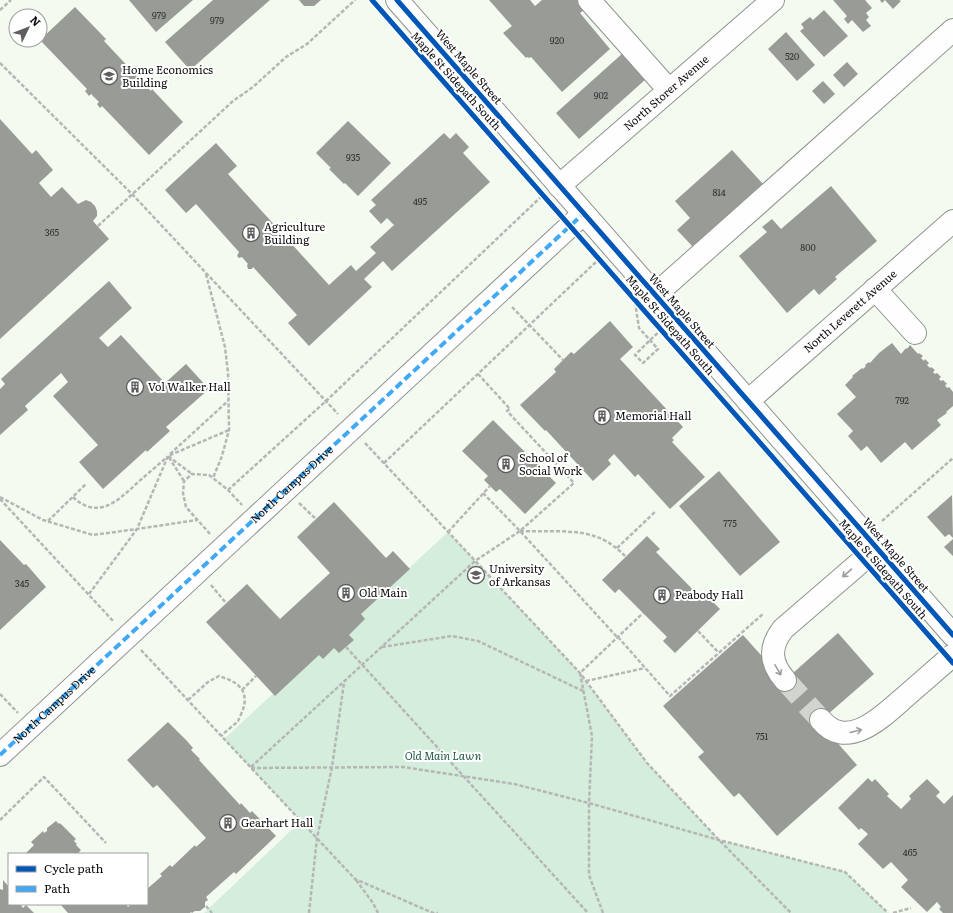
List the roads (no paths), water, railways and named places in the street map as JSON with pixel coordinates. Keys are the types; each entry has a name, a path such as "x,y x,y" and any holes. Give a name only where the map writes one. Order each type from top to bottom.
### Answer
{"street":[{"name":"West Maple Street","path":"396,0 547,192 583,214 644,301 748,401 953,635"},
{"path":"589,0 669,90"},
{"name":"North Storer Avenue","path":"547,192 669,90 773,0"},
{"path":"644,301 953,30"},
{"name":"North Campus Drive","path":"0,755 583,214"},
{"name":"North Leverett Avenue","path":"748,401 953,221"},
{"path":"875,289 915,333"},
{"path":"785,680 779,674 773,656 774,644 777,636 783,629 876,548"},
{"path":"821,720 832,730 842,733 852,733 862,730 879,719 953,655"}],"tunnel":[{"path":"785,680 821,720"}],"place":[{"name":"Home Economics Building","path":"109,76"},
{"name":"Agriculture Building","path":"251,233"},
{"name":"Vol Walker Hall","path":"135,387"},
{"name":"Memorial Hall","path":"602,416"},
{"name":"School of Social Work","path":"506,464"},
{"name":"University of Arkansas","path":"476,575"},
{"name":"Old Main","path":"346,593"},
{"name":"Peabody Hall","path":"662,595"},
{"name":"Gearhart Hall","path":"228,823"}],"park label":[{"name":"Old Main Lawn","path":"443,756"}]}
